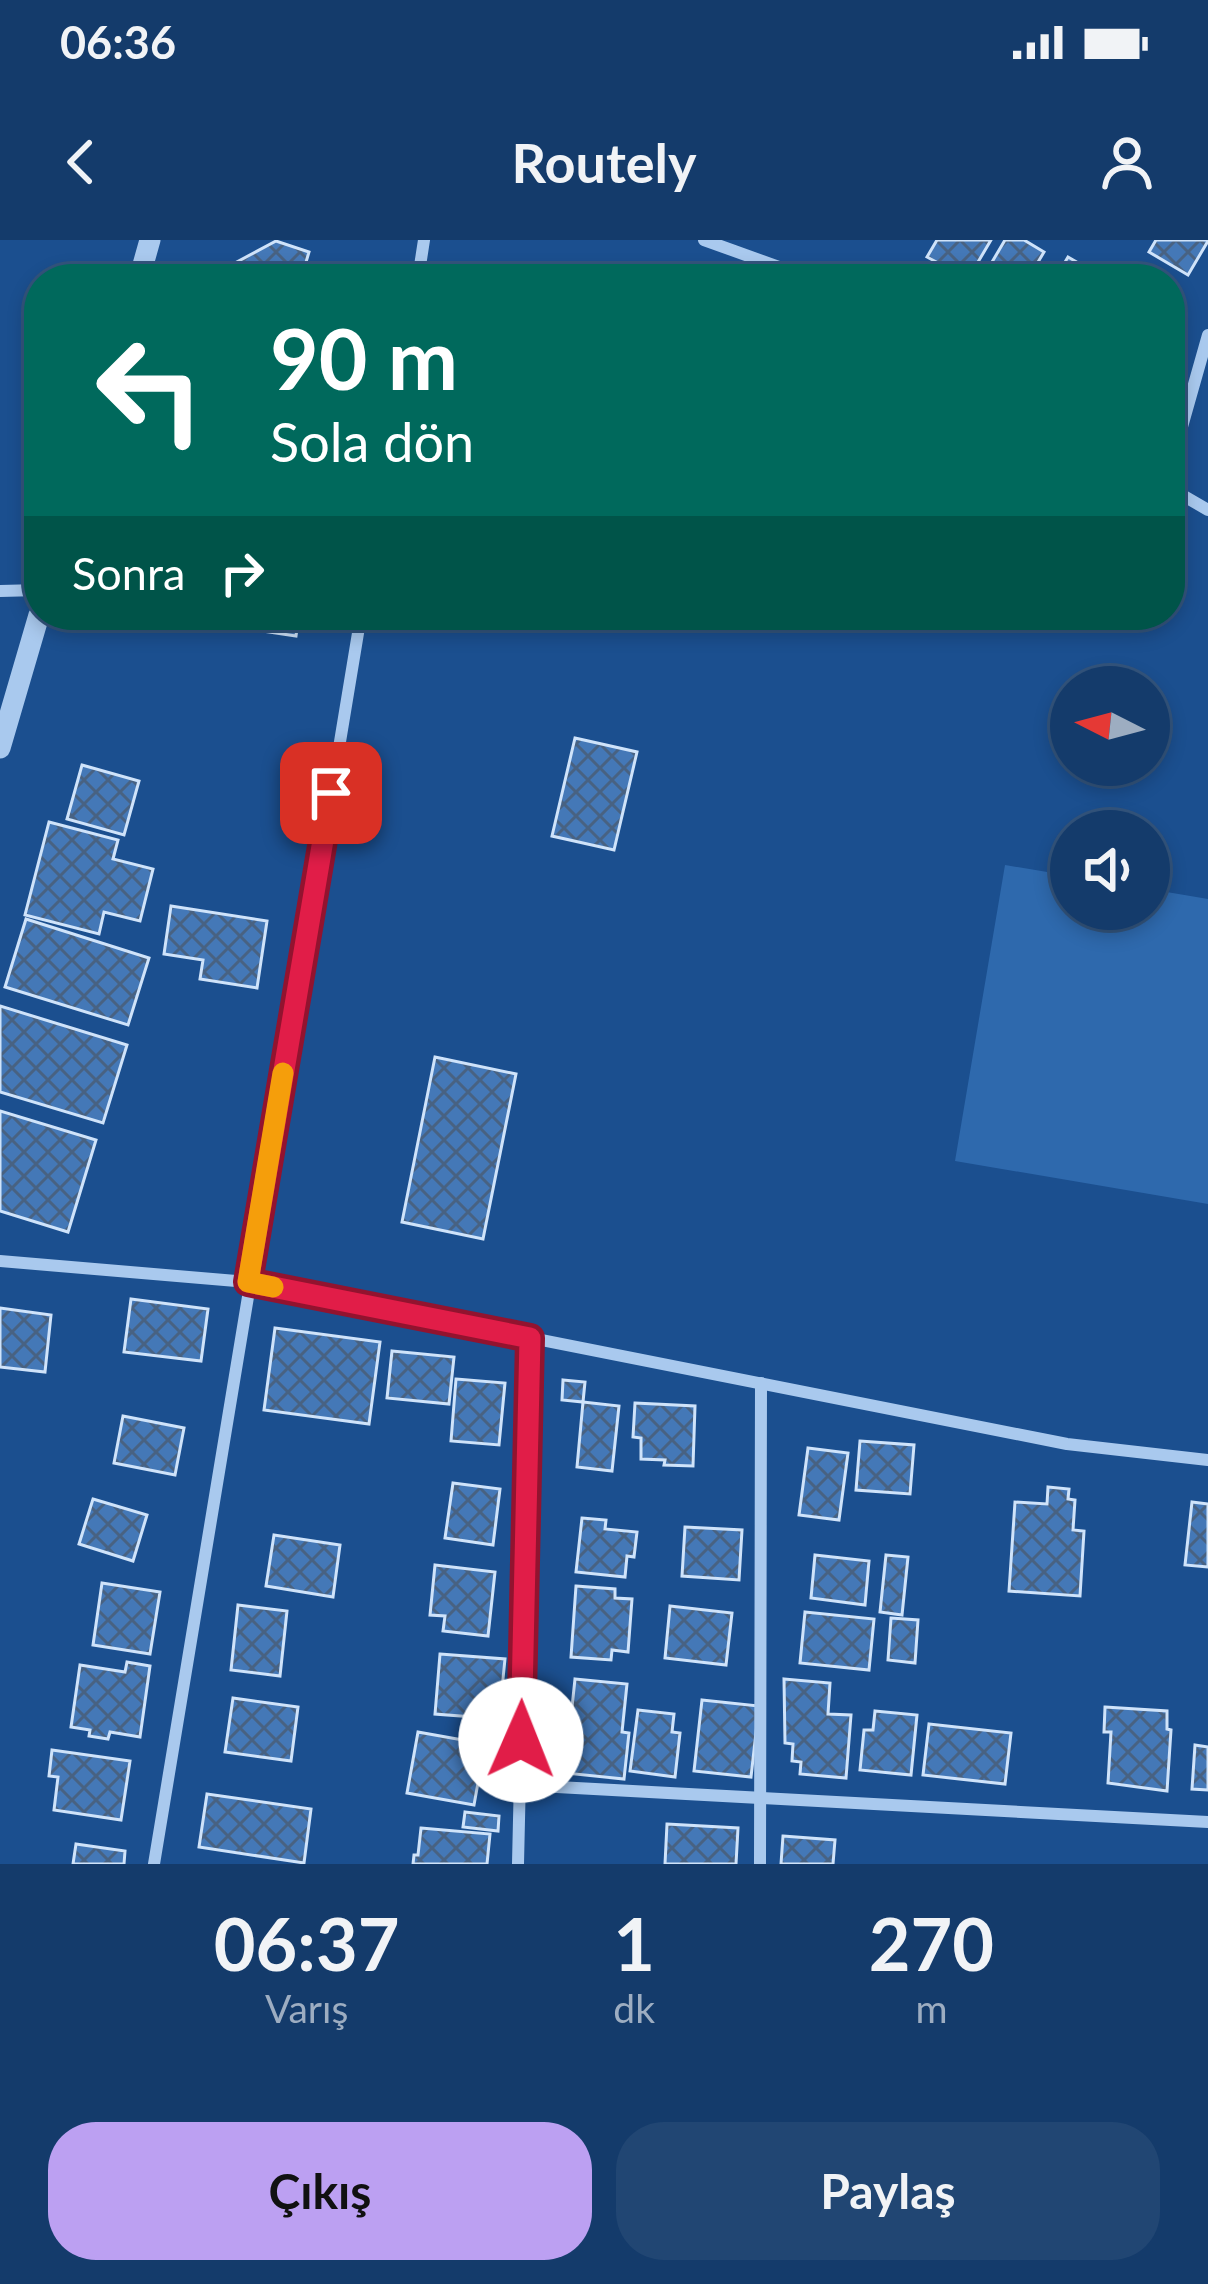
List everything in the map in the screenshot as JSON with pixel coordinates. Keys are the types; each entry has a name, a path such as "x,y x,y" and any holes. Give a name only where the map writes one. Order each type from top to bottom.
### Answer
{"street":[{"path":"704,240 770,264"},
{"path":"1185,416 1208,335"},
{"path":"0,748 35,630"},
{"path":"154,1864 358,630"},
{"path":"0,1261 248,1282 1067,1444 1208,1460"},
{"path":"518,1864 530,1338"},
{"path":"760,1864 761,1383"},
{"path":"520,1785 1208,1822"}],"shaded area":[{"path":"1005,865 1050,872 1050,930 1170,930 1170,893 1208,899 1208,1204 955,1161"}],"building":[{"path":"937,240 991,240 977,264 940,264 927,257"},
{"path":"1005,240 1024,240 1044,252 1037,264 991,264"},
{"path":"1156,240 1208,240 1188,275 1185,264 1169,264 1149,252"},
{"path":"276,241 309,252 305,264 233,264"},
{"path":"256,630 297,630 296,636"},
{"path":"575,738 637,752 614,850 552,836"},
{"path":"82,765 139,781 124,835 67,819"},
{"path":"49,822 118,840 113,859 153,869 140,921 104,912 99,934 25,915"},
{"path":"171,906 267,921 257,988 200,979 203,960 164,954"},
{"path":"26,919 149,958 128,1025 5,987"},
{"path":"0,1006 127,1045 103,1123 0,1092"},
{"path":"435,1057 516,1074 483,1239 402,1222"},
{"path":"0,1111 96,1140 68,1232 0,1211"},
{"path":"131,1299 208,1309 201,1361 124,1352"},
{"path":"0,1308 51,1315 45,1372 0,1367"},
{"path":"275,1328 380,1342 369,1424 264,1410"},
{"path":"392,1351 454,1357 449,1404 387,1398"},
{"path":"456,1379 505,1383 499,1445 451,1441"},
{"path":"563,1380 585,1382 583,1402 562,1400"},
{"path":"583,1402 619,1406 612,1471 577,1467"},
{"path":"635,1403 695,1406 693,1466 641,1459 641,1438 633,1437"},
{"path":"123,1416 184,1428 175,1475 114,1463"},
{"path":"860,1441 914,1445 910,1494 856,1490"},
{"path":"808,1448 848,1453 839,1520 799,1515"},
{"path":"453,1483 500,1489 493,1545 445,1538"},
{"path":"1048,1487 1069,1489 1068,1499 1075,1500 1073,1530 1084,1531 1080,1596 1009,1591 1015,1502 1047,1504"},
{"path":"93,1499 147,1515 133,1561 79,1544"},
{"path":"1192,1502 1208,1504 1208,1567 1185,1565"},
{"path":"582,1518 606,1520 605,1529 637,1532 625,1577 576,1572"},
{"path":"685,1527 742,1530 739,1580 682,1576"},
{"path":"274,1535 340,1545 333,1597 266,1586"},
{"path":"815,1555 869,1561 865,1605 811,1598"},
{"path":"886,1555 908,1557 902,1615 880,1612"},
{"path":"435,1565 495,1572 488,1636 443,1631 445,1616 430,1615"},
{"path":"102,1583 160,1592 150,1654 93,1645"},
{"path":"576,1586 615,1589 615,1598 632,1599 628,1652 612,1650 611,1660 571,1657"},
{"path":"238,1605 287,1611 280,1676 231,1670"},
{"path":"670,1606 732,1613 726,1665 665,1658"},
{"path":"805,1612 874,1619 869,1670 800,1663"},
{"path":"891,1618 918,1620 915,1663 888,1660"},
{"path":"440,1654 505,1659 499,1719 435,1714"},
{"path":"127,1662 150,1666 140,1737 110,1732 108,1739 71,1727 80,1665 125,1672"},
{"path":"575,1679 627,1684 624,1779 565,1773"},
{"path":"784,1679 830,1683 828,1714 851,1715 846,1778 800,1774 801,1762 792,1761 793,1744 785,1743"},
{"path":"233,1698 298,1707 291,1761 225,1752"},
{"path":"702,1700 759,1706 751,1777 694,1771"},
{"path":"1105,1707 1167,1711 1167,1729 1171,1730 1167,1791 1108,1783 1111,1732 1104,1732"},
{"path":"638,1710 674,1714 672,1732 680,1733 675,1777 630,1771"},
{"path":"875,1711 917,1715 911,1775 860,1770 864,1730 873,1730"},
{"path":"929,1724 1011,1733 1005,1784 923,1775"},
{"path":"418,1732 485,1744 474,1805 407,1793"},
{"path":"1195,1745 1208,1747 1208,1790 1192,1789"},
{"path":"52,1750 130,1761 121,1820 54,1810 58,1777 49,1776"},
{"path":"207,1794 311,1809 304,1863 199,1847"},
{"path":"465,1812 499,1816 498,1831 463,1827"},
{"path":"667,1824 738,1828 736,1864 665,1864"},
{"path":"421,1828 490,1834 487,1864 413,1864"},
{"path":"783,1836 835,1840 833,1864 781,1864"},
{"path":"76,1844 125,1851 124,1864 73,1864"}],"slow traffic":[{"path":"273,1287 248,1282 283,1073"}],"route":[{"path":"331,793 248,1282 530,1338 521,1740"}]}
